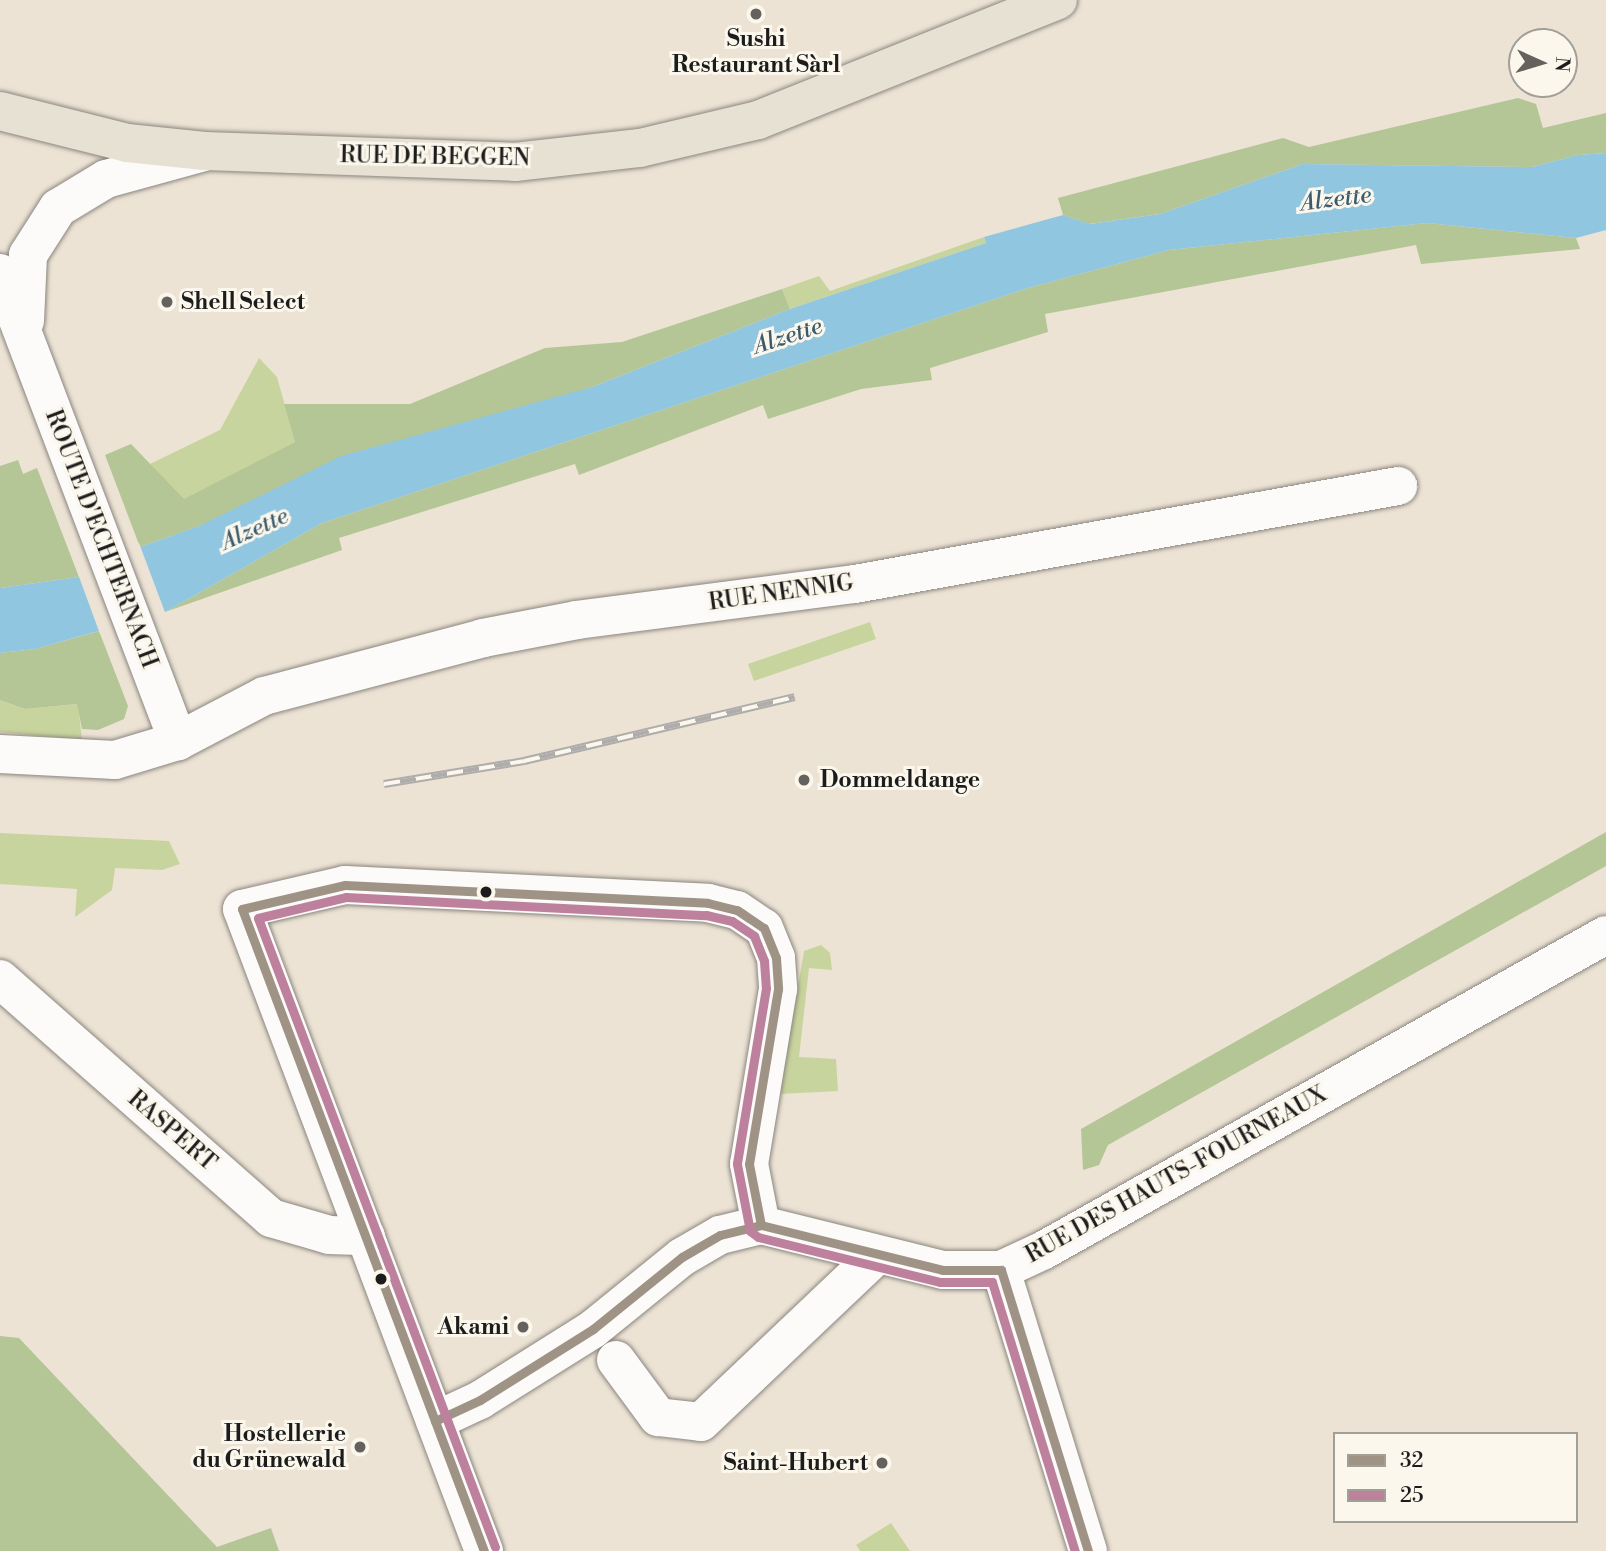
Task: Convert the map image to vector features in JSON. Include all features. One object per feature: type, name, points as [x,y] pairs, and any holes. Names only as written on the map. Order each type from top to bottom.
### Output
[{"type":"main road","name":"RUE DE BEGGEN","points":[[0,111],[127,143],[205,151],[515,162],[640,148],[758,120],[1058,0]]},
{"type":"street","name":"ROUTE D'ECHTERNACH","points":[[14,315],[28,255],[58,208],[106,179],[205,151]]},
{"type":"street","name":"ROUTE D'ECHTERNACH","points":[[0,273],[178,741]]},
{"type":"street","name":"RUE NENNIG","points":[[178,741],[264,696],[483,638],[577,620],[855,584],[1398,486]]},
{"type":"street","points":[[0,754],[115,760],[178,741]]},
{"type":"street","points":[[484,1551],[242,909],[345,885],[708,903],[737,910],[764,928],[776,958],[778,989],[749,1164],[761,1226]]},
{"type":"street","name":"RUE DES HAUTS-FOURNEAUX","points":[[435,1421],[481,1400],[593,1329],[682,1257],[720,1235],[761,1226],[943,1270],[1001,1270],[1044,1250],[1606,935]]},
{"type":"street","name":"RASPERT","points":[[0,979],[271,1218],[329,1235],[366,1236]]},
{"type":"street","points":[[616,1360],[658,1418],[701,1422],[877,1255]]},
{"type":"street","points":[[1001,1270],[1088,1551]]},
{"type":"green space","points":[[1518,98],[1536,104],[1543,128],[1606,113],[1606,153],[1578,155],[1532,167],[1303,164],[1160,214],[1089,224],[1063,215],[1058,198],[1283,138],[1309,147]]},
{"type":"green space","points":[[1427,223],[1576,238],[1580,249],[1421,264],[1416,245],[1045,314],[1048,332],[930,368],[932,380],[861,389],[768,419],[763,405],[579,475],[575,464],[339,538],[342,550],[165,612],[322,523],[1028,288],[1169,250]]},
{"type":"green space","points":[[984,237],[986,243],[790,309],[782,289],[819,276],[830,291]]},
{"type":"green space","points":[[782,289],[790,309],[592,387],[140,547],[105,455],[131,444],[184,499],[295,442],[284,404],[410,404],[545,348],[622,342]]},
{"type":"green space","points":[[259,358],[277,377],[295,442],[183,500],[150,464],[220,430]]},
{"type":"green space","points":[[18,460],[23,474],[37,468],[79,577],[0,588],[0,466]]},
{"type":"green space","points":[[870,622],[876,639],[754,681],[748,664]]},
{"type":"green space","points":[[99,631],[128,706],[124,719],[98,730],[82,729],[77,704],[25,709],[0,700],[0,653],[35,649]]},
{"type":"green space","points":[[0,700],[25,709],[78,704],[82,740],[0,732]]},
{"type":"green space","points":[[1606,832],[1606,866],[1108,1145],[1099,1165],[1083,1170],[1081,1129]]},
{"type":"green space","points":[[0,833],[169,841],[180,864],[162,870],[115,868],[112,890],[75,917],[77,889],[0,884]]},
{"type":"green space","points":[[821,945],[830,953],[832,970],[809,968],[799,1057],[836,1059],[838,1091],[780,1094],[804,951]]},
{"type":"green space","points":[[0,1336],[19,1338],[217,1547],[271,1528],[279,1551],[0,1551]]},
{"type":"green space","points":[[891,1523],[910,1551],[860,1551],[856,1545]]},
{"type":"water","name":"Alzette","points":[[1606,153],[1606,230],[1576,238],[1427,223],[1169,250],[1028,288],[322,523],[165,612],[35,649],[0,653],[0,588],[79,577],[140,547],[199,526],[341,456],[592,387],[790,309],[986,243],[984,237],[1063,215],[1090,224],[1160,214],[1303,164],[1532,167],[1578,155]]},
{"type":"pier","points":[[139,543],[166,615],[100,634],[78,574]]},
{"type":"railway","points":[[384,784],[524,761],[795,697]]},
{"type":"transit line","name":"32","points":[[242,909],[345,885],[708,903],[737,910],[764,928],[776,958],[778,989],[749,1164],[761,1225]]},
{"type":"transit line","name":"25","points":[[495,1547],[258,918],[346,897],[706,915],[732,921],[754,936],[764,961],[766,988],[737,1164],[750,1231],[758,1237],[940,1282],[992,1282],[1075,1551]]},
{"type":"transit line","name":"32","points":[[242,909],[484,1551]]},
{"type":"transit line","name":"32","points":[[435,1421],[480,1400],[593,1329],[682,1257],[720,1235],[761,1225],[943,1270],[1001,1270],[1088,1551]]},
{"type":"place","name":"Sushi Restaurant Sàrl","points":[[756,14]]},
{"type":"place","name":"Shell Select","points":[[167,302]]},
{"type":"place","name":"Dommeldange","points":[[804,780]]},
{"type":"place","name":"Akami","points":[[523,1327]]},
{"type":"place","name":"Hostellerie du Grünewald","points":[[360,1447]]},
{"type":"place","name":"Saint-Hubert","points":[[882,1463]]}]
